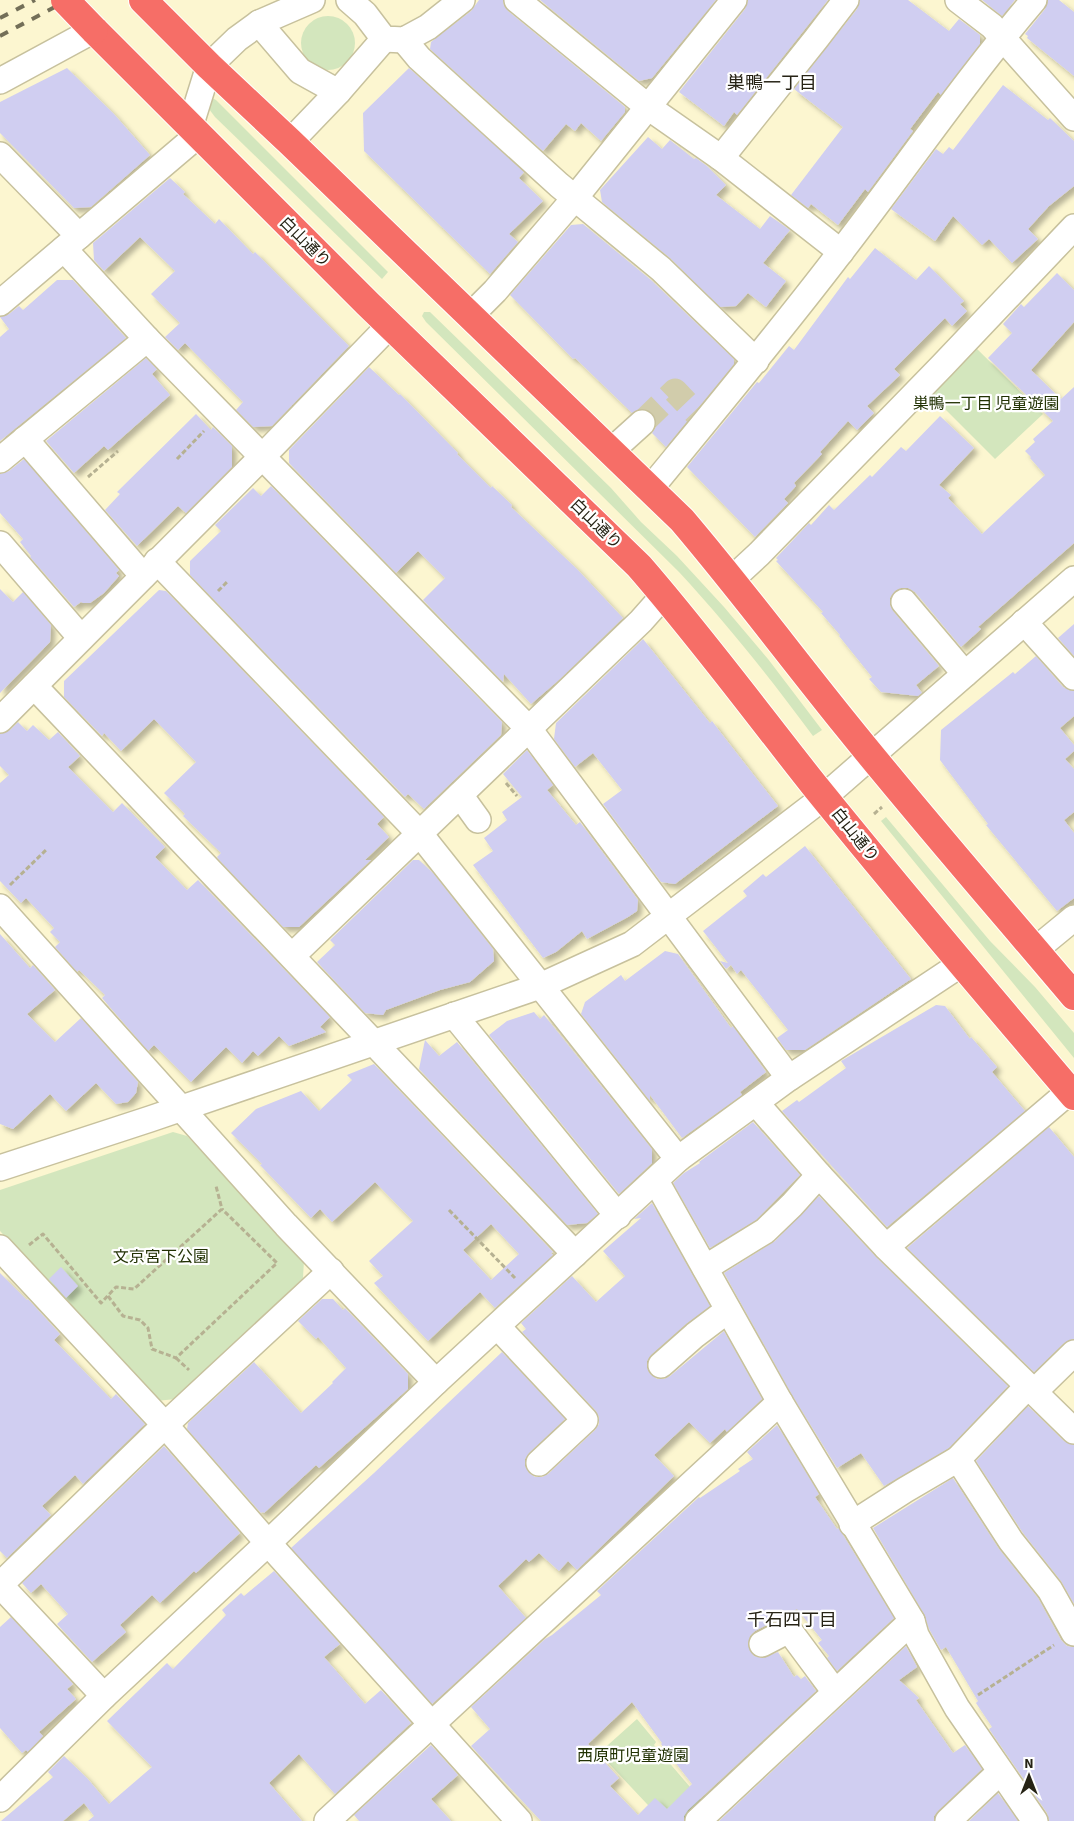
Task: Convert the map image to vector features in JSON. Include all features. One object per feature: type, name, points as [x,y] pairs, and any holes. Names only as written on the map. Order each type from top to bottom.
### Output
[{"type":"highway","name":"白山通り","points":[[65,0],[390,325],[639,566],[961,964],[1072,1093]]},
{"type":"highway","points":[[148,6],[682,520],[732,579],[872,756],[1074,996]]},
{"type":"street","points":[[0,303],[72,242],[194,131],[209,66],[237,39],[259,23],[312,0]]},
{"type":"street","points":[[349,0],[394,39],[420,58],[574,198],[661,269],[756,361]]},
{"type":"street","points":[[290,142],[338,92],[394,39],[428,26],[462,0]]},
{"type":"street","points":[[517,0],[648,107],[721,158],[841,252]]},
{"type":"street","points":[[470,316],[495,291],[574,198],[734,0]]},
{"type":"street","points":[[721,158],[846,0]]},
{"type":"street","points":[[958,0],[992,26],[1074,118]]},
{"type":"street","points":[[650,488],[701,418],[756,361],[841,252],[1002,37],[1034,0]]},
{"type":"street","points":[[259,23],[300,71],[338,92]]},
{"type":"street","points":[[0,81],[94,30]]},
{"type":"street","points":[[0,155],[72,242],[147,339],[529,729],[789,1078]]},
{"type":"street","points":[[732,579],[759,554],[942,366],[1074,227]]},
{"type":"street","points":[[0,720],[262,457],[390,325]]},
{"type":"street","points":[[0,460],[147,339]]},
{"type":"street","points":[[611,451],[642,423]]},
{"type":"street","points":[[24,439],[70,492],[150,568],[420,834],[678,1159]]},
{"type":"street","points":[[0,544],[81,638]]},
{"type":"street","points":[[0,1168],[540,986],[632,944],[824,797],[1074,579]]},
{"type":"street","points":[[292,956],[641,621],[664,595]]},
{"type":"street","points":[[904,602],[965,674]]},
{"type":"street","points":[[1024,622],[1074,677]]},
{"type":"street","points":[[34,686],[575,1254]]},
{"type":"street","points":[[460,795],[478,820]]},
{"type":"street","points":[[4,897],[182,1108],[286,1224],[436,1382]]},
{"type":"street","points":[[1035,950],[1074,918]]},
{"type":"street","points":[[0,1799],[104,1696],[268,1543],[436,1382],[498,1327],[678,1159],[789,1078],[961,964]]},
{"type":"street","points":[[454,1015],[618,1216]]},
{"type":"street","points":[[886,1247],[1072,1093]]},
{"type":"street","points":[[756,1103],[886,1247],[1074,1431]]},
{"type":"street","points":[[705,1268],[765,1231],[819,1175]]},
{"type":"street","points":[[656,1181],[780,1402],[912,1621],[916,1635],[957,1708],[1035,1821]]},
{"type":"street","points":[[4,1253],[165,1425],[268,1543],[519,1821]]},
{"type":"street","points":[[104,1696],[0,1585],[165,1425],[331,1271]]},
{"type":"street","points":[[661,1365],[695,1335],[728,1310]]},
{"type":"street","points":[[498,1327],[585,1420],[539,1463]]},
{"type":"street","points":[[852,1524],[958,1458],[1031,1389],[1074,1353]]},
{"type":"street","points":[[328,1821],[780,1402]]},
{"type":"street","points":[[958,1458],[1011,1541],[1050,1590],[1074,1633]]},
{"type":"street","points":[[698,1821],[912,1621]]},
{"type":"street","points":[[762,1644],[789,1630],[836,1692]]},
{"type":"street","points":[[948,1821],[1000,1772]]},
{"type":"path","points":[[177,459],[220,414]]},
{"type":"path","points":[[70,492],[118,450]]},
{"type":"path","points":[[874,814],[883,807]]},
{"type":"path","points":[[4,897],[46,850]]},
{"type":"path","points":[[108,1296],[123,1316],[140,1320],[148,1328],[152,1349],[176,1358],[277,1263],[222,1209],[215,1182]]},
{"type":"path","points":[[4,1253],[24,1250],[42,1234],[102,1303],[116,1287],[134,1289],[222,1209]]},
{"type":"path","points":[[449,1210],[531,1295]]},
{"type":"path","points":[[957,1708],[1074,1633]]},
{"type":"green space","points":[[323,16],[333,16],[347,24],[353,33],[355,43],[353,53],[347,62],[333,70],[323,70],[313,65],[306,58],[301,48],[301,38],[306,28],[313,21]]},
{"type":"green space","points":[[212,98],[388,272],[382,279],[215,117],[206,105]]},
{"type":"green space","points":[[424,312],[430,312],[611,488],[641,522],[677,556],[768,659],[822,730],[813,736],[748,652],[679,572],[426,322],[422,316]]},
{"type":"green space","name":"巣鴨一丁目 児童遊園","points":[[974,346],[1043,414],[995,459],[929,393]]},
{"type":"green space","points":[[886,817],[990,941],[1035,987],[1074,1033],[1074,1058],[881,821]]},
{"type":"green space","name":"文京宮下公園","points":[[173,1132],[187,1136],[304,1260],[303,1278],[176,1399],[156,1401],[0,1231],[0,1190]]},
{"type":"green space","name":"西原町児童遊園","points":[[637,1719],[656,1742],[654,1745],[702,1801],[681,1821],[663,1821],[599,1753]]},
{"type":"building","points":[[479,0],[503,0],[504,6],[508,11],[625,107],[625,112],[601,141],[581,123],[575,131],[566,124],[543,151],[430,49],[431,42],[471,11]]},
{"type":"building","points":[[540,0],[716,0],[652,78],[639,81]]},
{"type":"building","points":[[748,0],[828,0],[737,115],[734,112],[724,126],[679,92],[745,9]]},
{"type":"building","points":[[860,0],[908,0],[949,31],[959,19],[980,35],[980,44],[941,95],[938,92],[910,129],[913,131],[868,192],[865,189],[838,225],[811,204],[808,208],[791,195],[843,127],[794,89],[857,9]]},
{"type":"building","points":[[982,0],[1015,0],[1002,16]]},
{"type":"building","points":[[1048,0],[1059,0],[1074,12],[1074,76],[1027,38],[1028,36],[1025,34],[1045,9]]},
{"type":"building","points":[[67,68],[114,114],[150,155],[91,207],[74,208],[0,133],[0,102]]},
{"type":"building","points":[[409,68],[524,172],[519,178],[543,201],[509,234],[518,242],[490,274],[364,151],[363,113]]},
{"type":"building","points":[[1003,85],[1048,120],[1050,118],[1074,141],[1074,186],[1049,206],[1028,229],[1038,239],[1012,263],[989,239],[982,245],[953,216],[935,241],[891,209],[936,149],[943,154],[949,147],[953,150]]},
{"type":"building","points":[[648,137],[662,149],[670,140],[694,159],[696,158],[707,166],[726,185],[716,195],[760,229],[770,216],[790,230],[763,263],[786,281],[766,307],[748,293],[736,306],[720,307],[670,258],[602,202],[600,190]]},
{"type":"building","points":[[170,178],[185,192],[183,194],[215,224],[219,219],[253,254],[255,252],[349,346],[272,426],[253,427],[236,410],[243,402],[185,343],[178,350],[165,337],[180,323],[151,294],[175,271],[140,237],[104,271],[94,260],[93,243]]},
{"type":"building","points":[[583,224],[651,280],[734,359],[734,364],[666,447],[652,433],[656,427],[656,420],[652,413],[646,409],[639,409],[632,413],[575,358],[573,359],[510,295],[571,225]]},
{"type":"building","points":[[875,248],[916,280],[929,266],[964,301],[960,304],[967,311],[952,326],[945,318],[894,369],[900,375],[867,406],[874,413],[857,430],[848,421],[820,452],[822,454],[794,483],[796,486],[784,499],[788,503],[755,537],[687,467],[789,346],[794,350],[848,277],[850,279]]},
{"type":"building","points":[[1057,273],[1074,290],[1074,322],[1031,370],[1061,399],[1074,387],[1074,543],[978,627],[981,629],[961,647],[915,592],[908,588],[901,588],[895,591],[890,598],[890,605],[893,611],[939,666],[916,685],[922,693],[918,696],[881,692],[869,679],[872,677],[821,613],[823,612],[776,561],[778,560],[776,558],[829,505],[834,510],[870,475],[872,477],[901,447],[906,451],[940,416],[974,448],[939,485],[951,495],[948,498],[982,534],[1045,475],[1025,451],[1035,442],[1033,439],[1053,421],[988,358],[1012,333],[1003,324],[1021,304],[1024,307]]},
{"type":"building","points":[[57,280],[73,280],[126,338],[0,441],[0,337],[9,329],[0,317],[9,314],[19,306],[23,310]]},
{"type":"building","points":[[146,358],[157,369],[152,374],[170,395],[108,450],[104,446],[74,473],[46,441]]},
{"type":"building","points":[[369,367],[400,394],[491,488],[492,486],[512,505],[511,507],[577,569],[623,618],[560,679],[531,704],[504,674],[503,682],[423,600],[445,578],[418,551],[396,573],[289,463],[289,450]]},
{"type":"building","points":[[196,414],[211,430],[213,427],[232,446],[232,467],[186,513],[178,506],[137,546],[105,510],[120,494],[117,492]]},
{"type":"building","points":[[24,459],[119,570],[116,573],[119,576],[104,593],[90,603],[81,602],[74,607],[30,557],[20,542],[23,539],[0,513],[0,474],[9,471]]},
{"type":"building","points":[[271,486],[502,722],[501,735],[424,809],[408,794],[405,797],[190,575],[190,561],[221,531],[215,525],[253,488],[261,496]]},
{"type":"building","points":[[0,589],[13,602],[23,592],[51,625],[50,642],[0,693]]},
{"type":"building","points":[[159,590],[166,591],[384,817],[377,824],[389,837],[365,860],[371,860],[299,927],[283,927],[219,860],[217,857],[221,853],[183,816],[185,814],[164,793],[196,762],[154,719],[121,751],[104,733],[102,736],[64,697],[64,681]]},
{"type":"building","points":[[1074,624],[1074,656],[1058,638]]},
{"type":"building","points":[[643,639],[710,723],[712,721],[778,806],[675,884],[661,882],[603,804],[622,790],[593,753],[575,767],[554,739],[556,723]]},
{"type":"building","points":[[1036,656],[1063,687],[1074,691],[1074,716],[1060,728],[1074,745],[1074,751],[1065,759],[1074,769],[1074,812],[1064,820],[1074,833],[1074,898],[1057,911],[986,825],[988,824],[940,760],[941,730],[1013,672],[1015,674]]},
{"type":"building","points":[[18,722],[27,731],[33,725],[49,740],[58,732],[80,756],[68,767],[113,812],[122,803],[165,847],[155,857],[187,890],[198,880],[330,1017],[320,1027],[326,1032],[289,1046],[279,1036],[258,1056],[253,1051],[242,1063],[226,1047],[191,1082],[154,1045],[148,1051],[102,998],[105,995],[79,970],[77,972],[55,947],[60,942],[50,932],[54,928],[26,898],[21,903],[0,881],[0,783],[9,775],[0,766],[0,734],[10,730]]},
{"type":"building","points":[[527,750],[553,785],[547,790],[576,825],[580,822],[638,900],[637,911],[628,917],[587,939],[582,931],[556,952],[543,958],[473,865],[493,851],[484,838],[507,820],[502,812],[522,797],[503,774]]},
{"type":"building","points":[[805,846],[911,979],[805,1050],[786,1050],[777,1038],[788,1030],[741,970],[737,974],[731,965],[726,969],[720,961],[728,963],[703,931],[747,896],[743,891],[763,874],[766,877]]},
{"type":"building","points":[[413,860],[419,860],[433,873],[493,949],[494,961],[470,982],[440,990],[386,1010],[383,1015],[365,1013],[317,962],[335,945],[330,940]]},
{"type":"building","points":[[0,934],[30,968],[33,965],[55,990],[27,1014],[55,1042],[81,1018],[138,1082],[136,1093],[128,1102],[116,1104],[96,1083],[66,1111],[50,1094],[13,1129],[0,1124]]},
{"type":"building","points":[[665,951],[678,954],[731,1028],[733,1026],[766,1072],[740,1092],[742,1095],[682,1138],[650,1095],[650,1101],[581,1014],[585,1002],[621,975],[625,981]]},
{"type":"building","points":[[936,1005],[945,1006],[970,1039],[971,1037],[997,1067],[992,1072],[1025,1111],[887,1227],[782,1111],[797,1100],[799,1102],[846,1068],[841,1061]]},
{"type":"building","points":[[534,1012],[540,1019],[544,1015],[652,1149],[652,1163],[619,1194],[489,1035],[507,1021]]},
{"type":"building","points":[[425,1040],[439,1056],[457,1042],[598,1214],[587,1223],[567,1225],[419,1069]]},
{"type":"building","points":[[374,1064],[553,1252],[551,1253],[553,1255],[495,1308],[480,1292],[428,1341],[374,1283],[383,1276],[369,1261],[413,1221],[375,1182],[332,1222],[320,1209],[311,1218],[231,1133],[256,1109],[301,1091],[319,1111],[352,1080],[347,1075]],"holes":[[[491,1224],[519,1254],[491,1280],[463,1250]]]},
{"type":"building","points":[[753,1122],[800,1175],[756,1220],[710,1248],[673,1183]]},
{"type":"building","points":[[1049,1127],[1074,1157],[1074,1339],[1064,1343],[1034,1372],[907,1248]]},
{"type":"building","points":[[819,1196],[876,1257],[1008,1386],[949,1448],[884,1486],[861,1453],[837,1468],[792,1395],[724,1273],[775,1241]]},
{"type":"building","points":[[652,1203],[710,1306],[651,1355],[647,1361],[647,1368],[650,1374],[657,1379],[664,1379],[670,1376],[724,1331],[762,1399],[727,1432],[725,1429],[710,1443],[689,1422],[654,1455],[674,1476],[577,1570],[568,1561],[559,1571],[539,1553],[529,1562],[526,1559],[498,1586],[526,1618],[432,1704],[291,1548],[374,1473],[502,1352],[565,1419],[525,1459],[525,1466],[529,1473],[535,1477],[542,1477],[548,1474],[595,1430],[599,1424],[599,1417],[596,1411],[522,1332],[526,1329],[521,1323],[572,1276],[596,1302],[625,1276],[603,1251],[641,1218],[634,1219]]},
{"type":"building","points":[[61,1267],[78,1286],[66,1298],[49,1279]]},
{"type":"building","points":[[0,1273],[28,1299],[60,1334],[54,1340],[111,1399],[116,1394],[145,1424],[83,1484],[75,1475],[42,1506],[51,1515],[7,1558],[0,1551]]},
{"type":"building","points":[[322,1299],[333,1299],[343,1310],[345,1308],[408,1374],[408,1389],[319,1468],[316,1465],[264,1513],[261,1513],[187,1429],[188,1423],[254,1362],[301,1413],[346,1368],[318,1337],[316,1339],[298,1321]]},
{"type":"building","points":[[1028,1406],[1064,1441],[1074,1445],[1074,1604],[1061,1581],[1023,1533],[976,1461]]},
{"type":"building","points":[[777,1425],[819,1494],[815,1497],[837,1529],[839,1528],[894,1618],[837,1671],[827,1658],[829,1656],[818,1643],[822,1640],[797,1609],[755,1631],[750,1636],[748,1644],[754,1656],[762,1658],[778,1652],[794,1677],[797,1675],[801,1679],[805,1676],[816,1691],[688,1810],[684,1816],[684,1821],[541,1821],[471,1746],[490,1729],[471,1707],[545,1639],[601,1595],[597,1591],[699,1497],[740,1471],[738,1469],[753,1459],[747,1452]],"holes":[[[632,1702],[692,1784],[667,1809],[655,1798],[638,1815],[610,1786],[619,1778],[588,1744]]]},
{"type":"building","points":[[164,1446],[240,1533],[196,1573],[194,1571],[160,1603],[152,1595],[120,1625],[126,1632],[92,1662],[57,1624],[68,1614],[41,1584],[31,1593],[22,1583]]},
{"type":"building","points":[[953,1478],[999,1549],[1038,1598],[1061,1640],[1067,1646],[1074,1647],[1074,1821],[1049,1821],[1047,1813],[989,1729],[992,1727],[976,1703],[978,1701],[946,1647],[941,1650],[929,1629],[924,1614],[873,1528]]},
{"type":"building","points":[[274,1571],[340,1644],[324,1657],[365,1704],[381,1690],[411,1723],[335,1794],[299,1754],[269,1783],[302,1821],[88,1821],[94,1816],[84,1803],[63,1821],[1,1821],[53,1777],[48,1772],[64,1756],[87,1778],[109,1804],[152,1767],[107,1721],[167,1663],[173,1669],[226,1615],[222,1610],[241,1593],[244,1596]]},
{"type":"building","points":[[11,1617],[73,1684],[67,1689],[76,1699],[39,1732],[43,1736],[28,1752],[26,1750],[22,1753],[0,1728],[0,1627]]},
{"type":"building","points":[[906,1646],[917,1667],[899,1680],[919,1698],[916,1700],[953,1753],[965,1745],[982,1769],[938,1811],[934,1816],[934,1821],[719,1821]]},
{"type":"building","points":[[431,1745],[458,1775],[431,1799],[451,1821],[359,1821],[354,1815]]},
{"type":"building","points":[[998,1793],[1018,1821],[969,1821]]},
{"type":"tunnel","points":[[642,423],[675,391],[698,415]]},
{"type":"railway","points":[[0,18],[35,0]]},
{"type":"railway","points":[[0,36],[68,0]]},
{"type":"district","name":"巣鴨一丁目","points":[[772,83]]},
{"type":"district","name":"千石四丁目","points":[[792,1620]]}]
